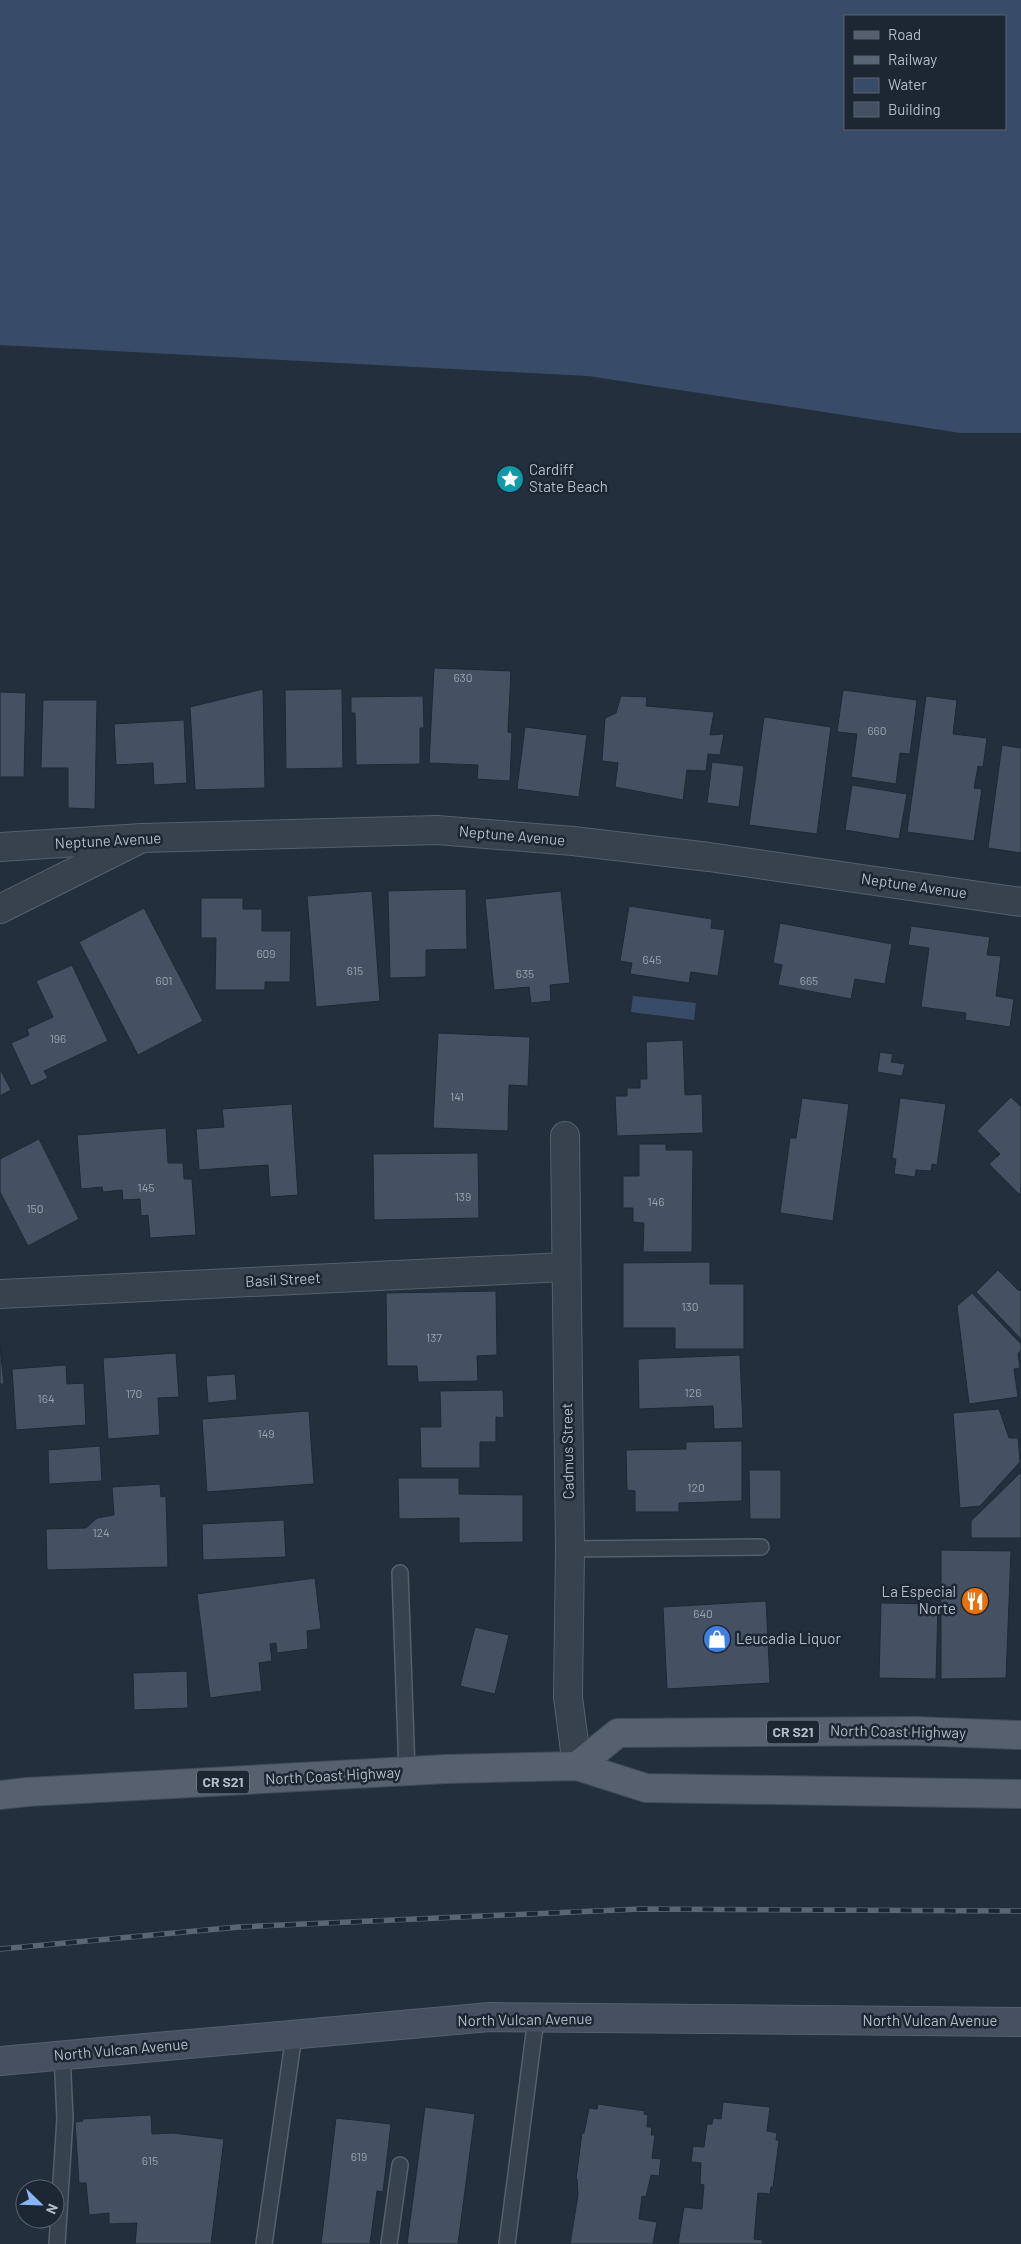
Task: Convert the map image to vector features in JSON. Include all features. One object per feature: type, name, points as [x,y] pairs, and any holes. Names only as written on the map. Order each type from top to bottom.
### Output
[{"type":"main road","name":"North Coast Highway","points":[[576,1766],[618,1733],[915,1731],[1021,1735]]},
{"type":"main road","name":"North Coast Highway","points":[[0,1795],[27,1792],[407,1773],[446,1769],[576,1766],[646,1788],[1021,1794]]},
{"type":"main road","name":"North Vulcan Avenue","points":[[0,2061],[490,2018],[1021,2022]]},
{"type":"street","name":"Neptune Avenue","points":[[0,847],[142,838],[437,830],[573,841],[700,856],[1021,902]]},
{"type":"street","points":[[0,909],[142,838]]},
{"type":"street","name":"Cadmus Street","points":[[565,1136],[565,1267],[570,1549],[568,1698],[576,1766]]},
{"type":"street","name":"Basil Street","points":[[0,1294],[565,1267]]},
{"type":"lane","points":[[570,1549],[760,1547]]},
{"type":"lane","points":[[400,1573],[407,1773]]},
{"type":"lane","points":[[507,2244],[536,2018]]},
{"type":"lane","points":[[264,2244],[294,2035]]},
{"type":"lane","points":[[57,2244],[65,2118],[62,2055]]},
{"type":"lane","points":[[389,2244],[400,2165]]},
{"type":"water","points":[[0,0],[1021,0],[1021,433],[961,433],[588,376],[0,345]]},
{"type":"water","points":[[633,996],[696,1003],[694,1020],[631,1012]]},
{"type":"building","points":[[434,668],[511,671],[508,732],[512,733],[510,781],[477,779],[478,765],[429,763]]},
{"type":"building","points":[[263,689],[265,788],[195,790],[190,707]]},
{"type":"building","points":[[342,689],[343,768],[286,769],[285,690]]},
{"type":"building","points":[[843,690],[917,700],[910,754],[900,753],[896,784],[851,777],[857,734],[837,732]]},
{"type":"building","points":[[0,692],[26,693],[24,777],[0,777]]},
{"type":"building","points":[[423,696],[424,728],[420,728],[420,764],[356,765],[355,713],[351,713],[351,697]]},
{"type":"building","points":[[621,696],[647,697],[646,706],[714,712],[710,735],[724,734],[720,755],[708,754],[706,771],[687,770],[683,800],[615,787],[618,763],[602,761],[605,718],[616,713]]},
{"type":"building","points":[[926,696],[957,700],[953,734],[987,738],[983,767],[978,766],[974,788],[982,789],[974,841],[907,832]]},
{"type":"building","points":[[43,700],[97,700],[95,809],[68,808],[68,768],[41,768]]},
{"type":"building","points":[[764,717],[831,727],[817,834],[749,825]]},
{"type":"building","points":[[184,720],[187,783],[154,785],[153,763],[116,765],[114,724]]},
{"type":"building","points":[[525,727],[587,735],[579,797],[517,789]]},
{"type":"building","points":[[1002,745],[1021,748],[1021,853],[988,848]]},
{"type":"building","points":[[712,762],[744,766],[739,807],[707,803]]},
{"type":"building","points":[[852,785],[907,794],[899,839],[845,830]]},
{"type":"building","points":[[466,889],[467,949],[426,950],[426,977],[390,978],[388,891]]},
{"type":"building","points":[[372,891],[380,1001],[316,1007],[307,896]]},
{"type":"building","points":[[561,891],[570,983],[550,985],[551,1001],[531,1003],[529,987],[494,990],[485,899]]},
{"type":"building","points":[[201,898],[243,898],[243,909],[262,909],[262,931],[291,931],[290,982],[265,982],[265,990],[215,990],[216,938],[201,938]]},
{"type":"building","points":[[629,906],[712,919],[711,928],[725,930],[718,976],[691,972],[689,983],[630,974],[632,963],[620,961]]},
{"type":"building","points":[[144,908],[203,1021],[138,1055],[79,942]]},
{"type":"building","points":[[780,923],[892,944],[885,984],[855,979],[851,999],[778,985],[782,965],[773,963]]},
{"type":"building","points":[[911,926],[990,937],[987,955],[1001,956],[996,996],[1014,999],[1010,1027],[965,1020],[966,1013],[921,1007],[929,948],[908,945]]},
{"type":"building","points":[[72,965],[108,1041],[44,1071],[48,1078],[31,1086],[11,1043],[29,1035],[27,1029],[53,1017],[36,981]]},
{"type":"building","points":[[438,1033],[530,1037],[528,1086],[509,1085],[508,1131],[433,1128]]},
{"type":"building","points":[[683,1040],[685,1095],[702,1094],[703,1133],[617,1136],[615,1096],[627,1096],[627,1088],[640,1088],[640,1079],[647,1079],[646,1042]]},
{"type":"building","points":[[880,1052],[893,1054],[891,1062],[905,1064],[902,1076],[877,1072]]},
{"type":"building","points":[[0,1069],[11,1090],[0,1096]]},
{"type":"building","points":[[1011,1097],[1021,1107],[1021,1192],[1019,1194],[989,1164],[1000,1154],[977,1131]]},
{"type":"building","points":[[802,1098],[849,1104],[833,1221],[780,1213],[790,1138],[796,1138]]},
{"type":"building","points":[[900,1098],[946,1104],[937,1165],[932,1164],[931,1171],[916,1170],[915,1177],[894,1174],[896,1159],[892,1158]]},
{"type":"building","points":[[292,1104],[298,1195],[270,1197],[268,1165],[199,1170],[196,1129],[224,1127],[222,1109]]},
{"type":"building","points":[[166,1128],[168,1163],[183,1163],[184,1179],[192,1179],[196,1235],[150,1238],[148,1215],[141,1216],[140,1199],[123,1200],[122,1190],[103,1192],[102,1187],[81,1189],[77,1135]]},
{"type":"building","points":[[39,1139],[79,1219],[28,1246],[0,1192],[0,1159]]},
{"type":"building","points":[[639,1144],[666,1144],[666,1150],[693,1150],[692,1252],[643,1252],[644,1223],[633,1222],[633,1208],[623,1208],[623,1176],[639,1176]]},
{"type":"building","points":[[478,1153],[479,1218],[374,1220],[373,1154]]},
{"type":"building","points":[[710,1262],[710,1284],[744,1284],[744,1349],[675,1349],[675,1328],[623,1328],[623,1263]]},
{"type":"building","points":[[998,1270],[1019,1291],[1021,1289],[1021,1339],[976,1292]]},
{"type":"building","points":[[496,1291],[497,1355],[477,1356],[478,1381],[418,1382],[417,1366],[387,1366],[386,1293]]},
{"type":"building","points":[[972,1293],[1021,1344],[1021,1350],[1018,1354],[1020,1368],[1014,1369],[1018,1397],[969,1404],[957,1306]]},
{"type":"building","points":[[0,1346],[4,1384],[0,1384]]},
{"type":"building","points":[[176,1353],[179,1397],[158,1398],[160,1435],[108,1439],[103,1358]]},
{"type":"building","points":[[740,1355],[743,1428],[714,1429],[713,1406],[639,1409],[638,1359]]},
{"type":"building","points":[[66,1365],[67,1384],[84,1383],[86,1425],[16,1430],[12,1369]]},
{"type":"building","points":[[235,1374],[237,1400],[208,1403],[206,1376]]},
{"type":"building","points":[[503,1390],[504,1418],[496,1417],[496,1442],[480,1442],[480,1468],[421,1468],[420,1427],[441,1427],[440,1391]]},
{"type":"building","points":[[999,1409],[1009,1438],[1018,1438],[1020,1462],[980,1506],[960,1508],[953,1413]]},
{"type":"building","points":[[309,1411],[314,1484],[207,1492],[202,1419]]},
{"type":"building","points":[[742,1441],[742,1501],[679,1503],[679,1512],[635,1512],[635,1491],[627,1490],[626,1450],[686,1449],[686,1442]]},
{"type":"building","points":[[100,1446],[102,1481],[49,1484],[48,1450]]},
{"type":"building","points":[[749,1470],[781,1470],[781,1519],[750,1519]]},
{"type":"building","points":[[1021,1472],[1021,1538],[971,1538],[971,1521]]},
{"type":"building","points":[[398,1478],[459,1478],[459,1494],[523,1495],[523,1542],[459,1543],[459,1518],[399,1519]]},
{"type":"building","points":[[160,1484],[161,1497],[166,1496],[168,1567],[47,1570],[46,1529],[86,1528],[97,1518],[114,1515],[112,1487]]},
{"type":"building","points":[[284,1520],[286,1557],[203,1560],[202,1524]]},
{"type":"building","name":"La Especial Norte","points":[[941,1550],[1011,1551],[1006,1678],[941,1679]]},
{"type":"building","points":[[315,1578],[321,1629],[307,1631],[308,1649],[277,1653],[276,1643],[270,1644],[272,1661],[259,1663],[262,1691],[210,1698],[197,1594]]},
{"type":"building","points":[[766,1601],[770,1683],[667,1689],[663,1607]]},
{"type":"building","points":[[881,1603],[938,1604],[936,1679],[879,1678]]},
{"type":"building","points":[[475,1627],[509,1635],[495,1694],[460,1686]]},
{"type":"building","points":[[187,1671],[188,1708],[134,1710],[133,1673]]},
{"type":"building","points":[[723,2102],[770,2107],[767,2131],[777,2133],[776,2140],[779,2140],[773,2187],[771,2187],[770,2194],[758,2193],[754,2239],[763,2240],[762,2244],[678,2244],[684,2207],[702,2209],[704,2185],[700,2184],[701,2163],[691,2162],[693,2146],[704,2147],[707,2124],[712,2124],[713,2118],[721,2119]]},
{"type":"building","points":[[598,2104],[645,2111],[644,2114],[648,2115],[647,2127],[652,2127],[651,2135],[655,2135],[652,2158],[661,2159],[659,2176],[651,2175],[646,2197],[642,2196],[639,2219],[657,2222],[653,2244],[570,2244],[578,2195],[576,2179],[582,2133],[584,2133],[589,2108],[597,2109]]},
{"type":"building","points":[[425,2107],[475,2114],[458,2244],[407,2244]]},
{"type":"building","points":[[151,2115],[152,2134],[173,2133],[224,2139],[211,2244],[135,2244],[137,2223],[109,2224],[109,2213],[89,2215],[86,2183],[79,2183],[75,2122],[83,2121],[82,2119]]},
{"type":"building","points":[[336,2118],[391,2124],[383,2192],[377,2191],[370,2244],[321,2244]]},
{"type":"railway","points":[[0,1949],[239,1927],[640,1909],[1021,1911]]},
{"type":"place","name":"Cardiff State Beach","points":[[510,479]]},
{"type":"place","name":"La Especial Norte","points":[[975,1601]]},
{"type":"place","name":"Leucadia Liquor","points":[[717,1639]]}]
